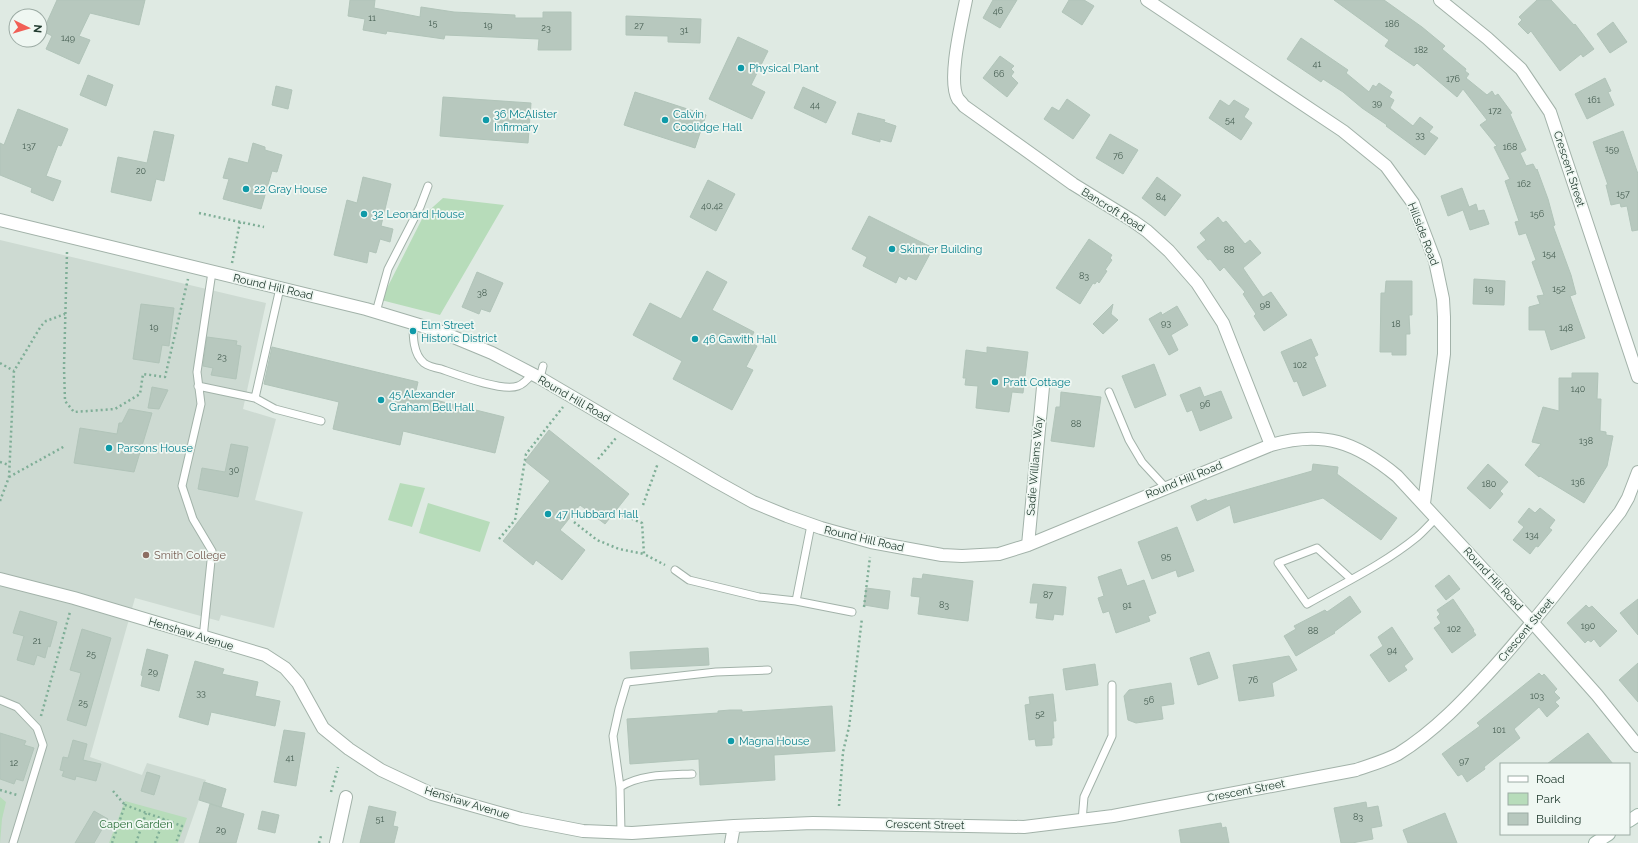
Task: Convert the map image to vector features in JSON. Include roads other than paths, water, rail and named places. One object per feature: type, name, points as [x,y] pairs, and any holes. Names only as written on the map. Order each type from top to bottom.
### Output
[{"type":"street","name":"Bancroft Road","points":[[966,0],[956,55],[955,73],[958,98],[964,106],[1073,184],[1133,220],[1169,251],[1197,283],[1223,323],[1271,445]]},
{"type":"street","name":"Hillside Road","points":[[1147,0],[1343,131],[1386,166],[1413,203],[1435,261],[1443,299],[1444,317],[1444,354],[1424,503]]},
{"type":"street","name":"Crescent Street","points":[[1440,0],[1487,38],[1520,69],[1550,112],[1638,377]]},
{"type":"street","name":"Round Hill Road","points":[[0,220],[376,312],[439,331],[538,373],[741,496],[770,509],[811,525],[871,542],[942,555],[968,556],[999,554],[1028,545],[1271,445],[1294,439],[1309,438],[1325,439],[1347,445],[1359,450],[1382,464],[1397,476],[1424,503],[1597,695],[1638,746]]},
{"type":"street","name":"Sadie Williams Way","points":[[1028,545],[1043,387]]},
{"type":"street","name":"Crescent Street","points":[[734,826],[831,823],[1024,827],[1113,816],[1356,770],[1383,761],[1408,747],[1456,708],[1533,623],[1620,512],[1628,498],[1638,472]]},
{"type":"street","name":"Henshaw Avenue","points":[[0,579],[74,598],[203,638],[265,655],[285,668],[298,683],[323,728],[349,749],[381,770],[426,791],[521,819],[583,831],[664,831],[734,826]]},
{"type":"street","points":[[336,843],[346,798]]},
{"type":"street","points":[[730,843],[734,826]]},
{"type":"street","points":[[1595,843],[1607,835]]},
{"type":"lane","points":[[376,312],[388,269],[420,207],[428,186]]},
{"type":"lane","points":[[203,638],[212,551],[193,519],[182,486],[201,404],[197,372],[212,272]]},
{"type":"lane","points":[[255,398],[280,288]]},
{"type":"lane","points":[[413,323],[414,342],[418,354],[424,364],[476,381],[508,387],[518,386],[538,373]]},
{"type":"lane","points":[[198,386],[255,398],[275,409],[321,421]]},
{"type":"lane","points":[[1109,392],[1129,440],[1142,462],[1166,488]]},
{"type":"lane","points":[[1351,579],[1317,548],[1278,563],[1307,604],[1380,563],[1417,537],[1437,518]]},
{"type":"lane","points":[[796,601],[811,525]]},
{"type":"lane","points":[[675,570],[689,580],[759,597],[796,601],[852,612]]},
{"type":"lane","points":[[621,832],[620,786],[613,736],[627,682],[709,673],[768,670]]},
{"type":"lane","points":[[1082,821],[1084,797],[1112,736],[1112,685]]},
{"type":"lane","points":[[0,700],[17,707],[37,728],[43,745],[13,843]]},
{"type":"lane","points":[[620,786],[628,781],[652,776],[692,774]]},
{"type":"place","name":"Physical Plant","points":[[741,68]]},
{"type":"place","name":"36 McAlister Infirmary","points":[[486,120]]},
{"type":"place","name":"Calvin Coolidge Hall","points":[[665,120]]},
{"type":"place","name":"22 Gray House","points":[[246,189]]},
{"type":"place","name":"32 Leonard House","points":[[364,214]]},
{"type":"place","name":"Skinner Building","points":[[892,249]]},
{"type":"place","name":"Elm Street Historic District","points":[[413,331]]},
{"type":"place","name":"46 Gawith Hall","points":[[695,339]]},
{"type":"place","name":"Pratt Cottage","points":[[995,382]]},
{"type":"place","name":"45 Alexander Graham Bell Hall","points":[[381,400]]},
{"type":"place","name":"Parsons House","points":[[109,448]]},
{"type":"place","name":"47 Hubbard Hall","points":[[548,514]]},
{"type":"place","name":"Smith College","points":[[146,555]]},
{"type":"place","name":"Magna House","points":[[731,741]]},
{"type":"park label","name":"Capen Garden","points":[[136,824]]}]
